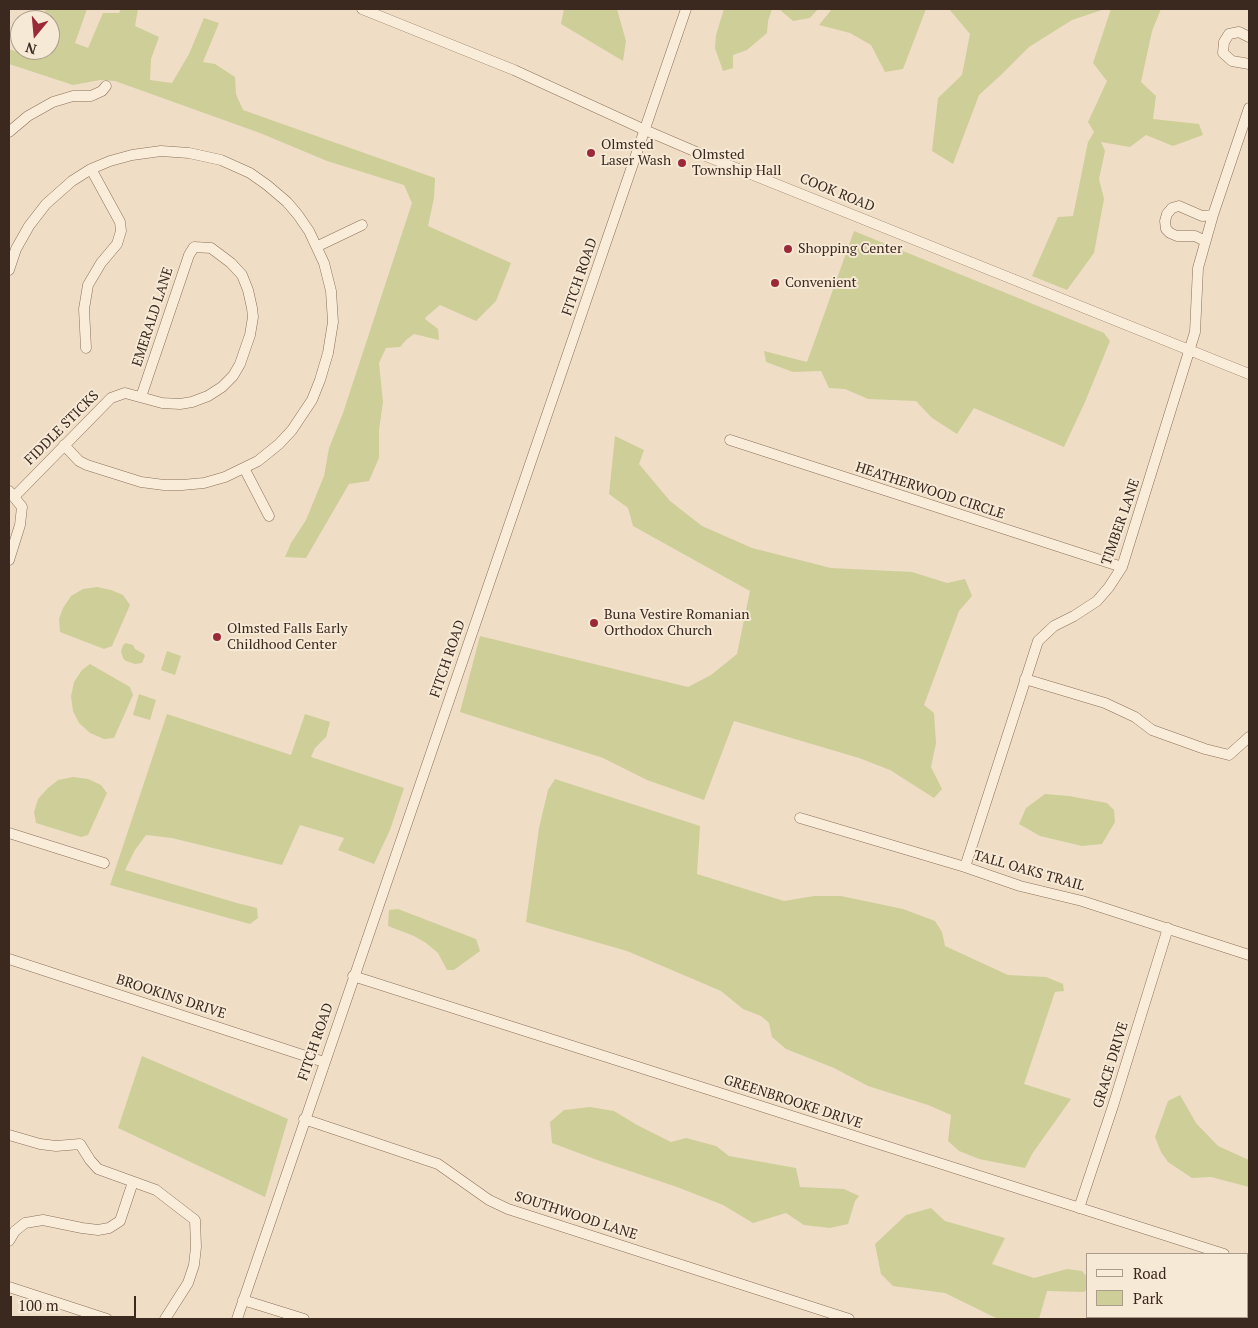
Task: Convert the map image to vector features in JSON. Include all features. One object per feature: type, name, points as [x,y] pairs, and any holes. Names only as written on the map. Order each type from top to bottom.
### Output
[{"type":"street","name":"COOK ROAD","points":[[362,9],[514,70],[645,130],[1249,374]]},
{"type":"street","name":"FITCH ROAD","points":[[237,1319],[686,9]]},
{"type":"street","points":[[1249,37],[1240,32],[1228,34],[1224,42],[1223,52],[1232,61],[1249,64]]},
{"type":"street","points":[[9,132],[40,108],[52,102],[73,96],[91,96],[102,91],[106,86]]},
{"type":"street","name":"TIMBER LANE","points":[[965,867],[1038,641],[1054,626],[1097,601],[1110,587],[1122,567],[1190,351],[1195,332],[1198,268],[1213,215],[1249,108]]},
{"type":"street","points":[[9,270],[21,239],[37,215],[57,193],[72,181],[110,161],[132,155],[161,151],[189,153],[222,160],[250,173],[277,193],[298,215],[318,246],[328,278],[333,313],[330,344],[312,400],[292,430],[269,452],[244,468],[225,477],[204,483],[164,485],[142,482],[87,465],[64,445]]},
{"type":"street","points":[[86,348],[84,309],[88,285],[101,263],[117,244],[121,231],[120,222],[91,170]]},
{"type":"street","points":[[1205,241],[1195,236],[1177,236],[1170,233],[1166,229],[1165,221],[1167,214],[1172,208],[1179,206],[1202,216],[1213,215]]},
{"type":"street","points":[[318,246],[362,225]]},
{"type":"street","name":"FIDDLE STICKS","points":[[11,494],[111,398],[125,394],[162,403],[180,404],[192,402],[208,396],[222,387],[233,376],[244,353],[253,317],[248,290],[242,275],[231,263],[217,252],[204,246],[194,246]]},
{"type":"street","name":"EMERALD LANE","points":[[141,397],[186,262],[194,246]]},
{"type":"street","name":"HEATHERWOOD CIRCLE","points":[[730,440],[1122,567]]},
{"type":"street","points":[[244,468],[269,516]]},
{"type":"street","points":[[9,560],[20,525],[22,507],[11,494]]},
{"type":"street","points":[[1025,680],[1105,703],[1135,717],[1152,730],[1229,755],[1249,737]]},
{"type":"street","name":"TALL OAKS TRAIL","points":[[800,818],[965,867],[1020,886],[1082,901],[1249,955]]},
{"type":"street","points":[[9,833],[104,863]]},
{"type":"street","name":"GRACE DRIVE","points":[[1079,1208],[1113,1106],[1168,928]]},
{"type":"street","name":"BROOKINS DRIVE","points":[[9,959],[324,1062]]},
{"type":"street","name":"GREENBROOKE DRIVE","points":[[353,976],[1221,1253]]},
{"type":"street","name":"SOUTHWOOD LANE","points":[[304,1119],[438,1164],[489,1200],[508,1209],[850,1319]]},
{"type":"street","points":[[9,1134],[40,1144],[56,1146],[80,1144],[98,1169],[156,1190],[195,1220],[196,1247],[194,1265],[188,1283],[165,1319]]},
{"type":"street","points":[[9,1240],[15,1231],[25,1223],[43,1220],[98,1230],[109,1228],[120,1221],[133,1182]]},
{"type":"street","points":[[9,1287],[107,1319]]},
{"type":"street","points":[[243,1300],[304,1319]]},
{"type":"green space","points":[[87,9],[75,43],[88,48],[103,13],[119,13],[121,9],[138,9],[135,26],[159,37],[151,59],[150,80],[172,83],[189,54],[204,18],[219,23],[203,62],[215,64],[235,77],[236,94],[243,110],[435,178],[434,198],[428,226],[511,263],[496,301],[476,321],[440,305],[425,319],[438,329],[439,340],[414,334],[400,347],[386,348],[379,363],[383,402],[379,430],[379,458],[369,481],[349,484],[306,558],[285,557],[291,543],[306,520],[324,476],[329,448],[343,413],[412,203],[404,185],[327,161],[260,133],[115,81],[100,80],[73,85],[9,64],[9,49],[10,60],[60,60],[60,10],[46,10]]},
{"type":"green space","points":[[564,9],[617,9],[626,41],[623,61],[561,24]]},
{"type":"green space","points":[[724,9],[772,9],[767,33],[747,50],[733,55],[733,68],[723,71],[715,48],[716,35]]},
{"type":"green space","points":[[779,9],[818,9],[810,18],[793,21]]},
{"type":"green space","points":[[832,9],[926,9],[903,69],[885,72],[871,45],[850,33],[819,25]]},
{"type":"green space","points":[[949,9],[1105,9],[1072,20],[1029,47],[979,95],[953,164],[932,151],[938,98],[962,75],[970,34]]},
{"type":"green space","points":[[1111,9],[1161,9],[1152,31],[1141,82],[1156,96],[1153,119],[1199,124],[1203,135],[1173,146],[1146,135],[1130,147],[1101,142],[1105,151],[1099,179],[1104,199],[1094,253],[1067,290],[1032,276],[1058,217],[1073,216],[1088,142],[1094,132],[1088,122],[1107,81],[1093,63]]},
{"type":"green space","points":[[854,231],[1104,333],[1110,341],[1064,447],[974,408],[957,434],[932,418],[916,401],[868,399],[845,389],[829,388],[821,371],[793,372],[766,362],[764,351],[807,362]]},
{"type":"green space","points":[[615,436],[644,450],[639,464],[670,501],[702,526],[752,548],[831,568],[912,572],[947,583],[965,579],[972,596],[959,611],[924,705],[934,713],[936,743],[931,767],[942,789],[934,798],[890,770],[859,758],[734,721],[704,800],[647,780],[603,758],[460,712],[480,636],[688,687],[711,675],[737,654],[750,591],[633,526],[628,508],[609,494]]},
{"type":"green space","points":[[97,587],[123,595],[130,605],[112,646],[104,649],[60,632],[59,619],[63,608],[71,596],[83,589]]},
{"type":"green space","points":[[126,643],[133,645],[135,649],[144,654],[142,663],[135,664],[123,658],[121,651]]},
{"type":"green space","points":[[167,651],[181,656],[175,675],[161,670]]},
{"type":"green space","points":[[90,664],[130,687],[133,695],[114,738],[104,739],[90,733],[79,723],[73,711],[71,696],[74,682],[82,670]]},
{"type":"green space","points":[[139,694],[156,700],[150,720],[133,715]]},
{"type":"green space","points":[[167,714],[291,755],[305,714],[330,722],[326,737],[315,748],[311,757],[404,788],[390,830],[374,864],[338,850],[344,838],[300,825],[282,865],[172,838],[146,835],[135,850],[125,870],[257,908],[258,918],[250,924],[110,885]]},
{"type":"green space","points":[[73,777],[88,779],[101,785],[107,793],[88,835],[81,837],[36,823],[34,812],[38,799],[48,788],[58,780]]},
{"type":"green space","points":[[555,779],[700,826],[697,874],[784,901],[814,896],[841,896],[903,909],[935,921],[942,932],[945,946],[1008,975],[1046,977],[1063,984],[1064,991],[1055,992],[1024,1084],[1071,1099],[1032,1154],[1025,1168],[979,1159],[959,1151],[948,1141],[951,1115],[928,1105],[868,1086],[834,1068],[786,1049],[772,1037],[769,1023],[761,1016],[743,1009],[721,991],[627,951],[526,922],[539,828],[548,790]]},
{"type":"green space","points":[[1045,794],[1107,803],[1114,810],[1115,822],[1102,844],[1082,846],[1040,836],[1019,824],[1026,808]]},
{"type":"green space","points":[[398,909],[476,939],[480,951],[454,970],[447,970],[438,953],[426,943],[388,926],[389,910]]},
{"type":"green space","points":[[142,1056],[288,1119],[265,1197],[118,1128]]},
{"type":"green space","points":[[1180,1095],[1196,1123],[1218,1146],[1249,1160],[1249,1187],[1211,1177],[1192,1178],[1168,1162],[1161,1152],[1155,1137],[1168,1101]]},
{"type":"green space","points":[[590,1107],[614,1111],[671,1142],[686,1138],[716,1146],[729,1156],[796,1168],[800,1187],[844,1189],[859,1196],[855,1201],[848,1224],[830,1228],[804,1225],[786,1213],[753,1223],[723,1205],[552,1143],[550,1122],[564,1110]]},
{"type":"green space","points":[[931,1208],[945,1221],[1005,1238],[992,1264],[1034,1278],[1067,1269],[1082,1271],[1086,1276],[1086,1290],[1084,1292],[1047,1291],[1039,1319],[998,1319],[945,1293],[893,1286],[881,1274],[875,1244],[906,1215]]},
{"type":"place","name":"Olmsted Laser Wash","points":[[591,153]]},
{"type":"place","name":"Olmsted Township Hall","points":[[682,163]]},
{"type":"place","name":"Shopping Center","points":[[788,249]]},
{"type":"place","name":"Convenient","points":[[775,283]]},
{"type":"place","name":"Buna Vestire Romanian Orthodox Church","points":[[594,623]]},
{"type":"place","name":"Olmsted Falls Early Childhood Center","points":[[217,637]]}]
